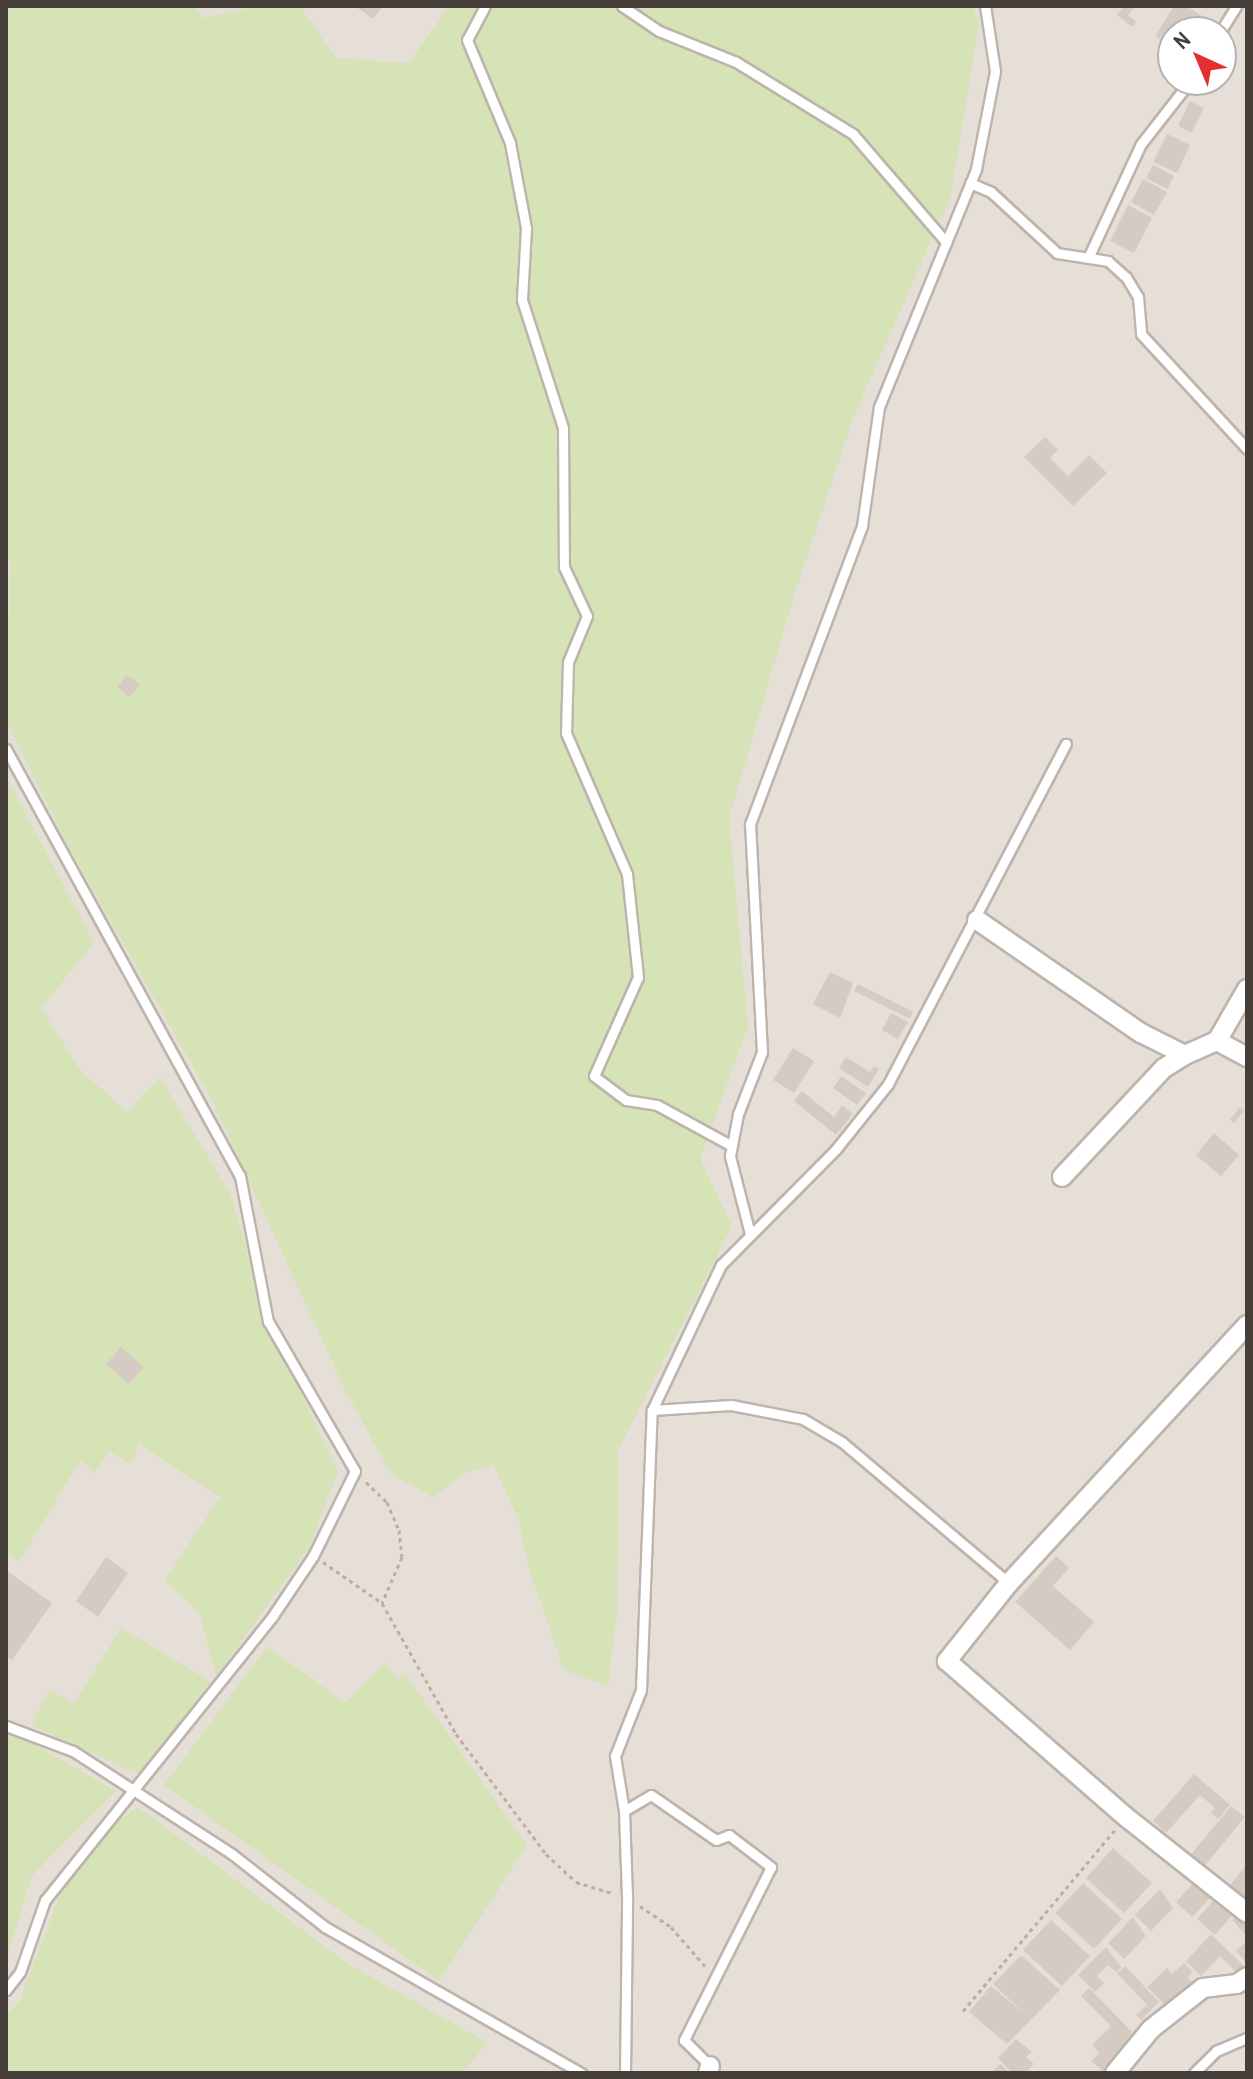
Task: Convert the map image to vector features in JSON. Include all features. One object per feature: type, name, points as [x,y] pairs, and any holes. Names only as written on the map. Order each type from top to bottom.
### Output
[{"type":"street","points":[[977,920],[1141,1033],[1185,1055]]},
{"type":"street","points":[[1062,1177],[1164,1068],[1217,1041],[1247,989]]},
{"type":"street","points":[[1217,1041],[1247,1057]]},
{"type":"street","points":[[1247,1325],[1009,1583],[947,1661],[1126,1817],[1247,1913]]},
{"type":"street","points":[[1115,2073],[1151,2029],[1203,1988],[1237,1984],[1247,1977]]},
{"type":"lane","points":[[485,6],[467,40],[510,143],[526,228],[522,300],[563,428],[564,567],[587,616],[568,662],[566,733],[627,874],[638,977],[594,1076],[626,1100],[657,1105],[732,1146]]},
{"type":"lane","points":[[622,6],[659,31],[736,62],[853,134],[946,242]]},
{"type":"lane","points":[[750,1234],[732,1146],[762,1052],[750,824],[862,526],[879,407],[970,183],[995,71],[985,6]]},
{"type":"lane","points":[[1088,258],[1141,144],[1178,96]]},
{"type":"lane","points":[[970,183],[991,192],[1057,253],[1108,261],[1126,277],[1138,297],[1141,334],[1247,449]]},
{"type":"lane","points":[[625,2073],[627,1897],[624,1811],[615,1756],[641,1690],[652,1410],[721,1265],[836,1149],[888,1084],[977,920],[1066,744]]},
{"type":"lane","points":[[6,749],[240,1176],[268,1321],[355,1471],[313,1556],[272,1617],[137,1790],[108,1818],[45,1900],[20,1972],[6,1990]]},
{"type":"lane","points":[[652,1410],[731,1405],[803,1419],[842,1442],[1009,1583]]},
{"type":"lane","points":[[6,1726],[73,1751],[232,1854],[325,1927],[581,2073]]},
{"type":"lane","points":[[624,1811],[651,1795],[716,1840],[729,1835],[771,1867],[684,2040],[709,2070]]},
{"type":"lane","points":[[1194,2073],[1216,2051],[1247,2038]]},
{"type":"path","points":[[355,1471],[387,1502],[399,1530],[402,1557],[382,1603]]},
{"type":"path","points":[[313,1556],[382,1603],[456,1734],[546,1854],[576,1882],[627,1897],[671,1927],[715,1977]]},
{"type":"path","points":[[963,2011],[1126,1817]]},
{"type":"shaded area","points":[[6,6],[1247,6],[1247,2073],[6,2073]]},
{"type":"green space","points":[[6,6],[194,6],[204,18],[257,6],[300,6],[336,58],[409,63],[449,6],[972,6],[979,23],[951,196],[854,416],[794,596],[729,818],[748,1027],[700,1158],[732,1226],[618,1451],[617,1612],[608,1686],[564,1670],[530,1572],[518,1518],[493,1465],[467,1472],[433,1497],[391,1474],[346,1392],[213,1102],[65,840],[6,721],[10,561],[6,558]]},
{"type":"green space","points":[[6,776],[94,943],[41,1008],[80,1070],[127,1112],[160,1077],[230,1193],[269,1325],[338,1471],[309,1548],[216,1676],[199,1613],[165,1580],[220,1497],[139,1444],[130,1464],[109,1451],[94,1473],[80,1460],[19,1562],[6,1554]]},
{"type":"green space","points":[[121,1628],[210,1681],[141,1775],[31,1725],[49,1690],[74,1704]]},
{"type":"green space","points":[[267,1647],[346,1703],[385,1663],[398,1679],[406,1675],[527,1845],[439,1981],[164,1785]]},
{"type":"green space","points":[[6,1736],[23,1738],[116,1791],[32,1876],[6,1961]]},
{"type":"green space","points":[[138,1807],[350,1965],[488,2043],[461,2073],[6,2073],[6,2015],[20,2000],[60,1894],[117,1822]]},
{"type":"building","points":[[355,6],[383,6],[373,19]]},
{"type":"building","points":[[1124,6],[1134,8],[1128,15],[1136,22],[1132,27],[1117,15]]},
{"type":"building","points":[[1174,6],[1186,6],[1202,16],[1168,16]]},
{"type":"building","points":[[1190,101],[1204,108],[1191,133],[1178,126]]},
{"type":"building","points":[[1167,134],[1190,145],[1177,173],[1153,162]]},
{"type":"building","points":[[1153,165],[1174,176],[1167,189],[1146,178]]},
{"type":"building","points":[[1143,179],[1167,192],[1154,215],[1131,202]]},
{"type":"building","points":[[1128,205],[1152,218],[1134,253],[1110,241]]},
{"type":"building","points":[[1045,437],[1058,450],[1050,458],[1068,476],[1089,455],[1107,473],[1073,506],[1024,457]]},
{"type":"building","points":[[127,675],[140,685],[129,697],[117,687]]},
{"type":"building","points":[[830,972],[853,983],[840,1018],[813,1004]]},
{"type":"building","points":[[858,984],[913,1012],[910,1019],[854,991]]},
{"type":"building","points":[[891,1013],[908,1022],[898,1039],[882,1030]]},
{"type":"building","points":[[793,1048],[814,1061],[794,1093],[773,1080]]},
{"type":"building","points":[[846,1057],[870,1072],[874,1066],[879,1069],[868,1087],[839,1068]]},
{"type":"building","points":[[841,1076],[866,1093],[857,1105],[833,1088]]},
{"type":"building","points":[[802,1091],[834,1117],[842,1105],[853,1114],[836,1135],[794,1101]]},
{"type":"building","points":[[1240,1107],[1244,1111],[1234,1123],[1230,1120]]},
{"type":"building","points":[[1214,1133],[1239,1155],[1221,1176],[1196,1155]]},
{"type":"building","points":[[121,1347],[144,1367],[129,1384],[106,1364]]},
{"type":"building","points":[[1056,1556],[1069,1568],[1053,1586],[1094,1622],[1070,1650],[1015,1602]]},
{"type":"building","points":[[106,1557],[128,1573],[98,1617],[76,1601]]},
{"type":"building","points":[[6,1570],[52,1603],[12,1660],[6,1656]]},
{"type":"building","points":[[1194,1774],[1230,1805],[1218,1819],[1211,1813],[1215,1808],[1200,1795],[1166,1833],[1153,1821]]},
{"type":"building","points":[[1231,1806],[1245,1817],[1202,1869],[1188,1858]]},
{"type":"building","points":[[1113,1848],[1152,1883],[1124,1913],[1086,1878]]},
{"type":"building","points":[[1247,1864],[1247,1899],[1244,1903],[1227,1889]]},
{"type":"building","points":[[1197,1879],[1213,1895],[1192,1917],[1176,1902]]},
{"type":"building","points":[[1083,1883],[1122,1919],[1094,1949],[1055,1913]]},
{"type":"building","points":[[1160,1889],[1173,1908],[1151,1931],[1135,1915]]},
{"type":"building","points":[[1218,1895],[1236,1911],[1215,1935],[1197,1919]]},
{"type":"building","points":[[1241,1913],[1247,1919],[1247,1936],[1232,1920]]},
{"type":"building","points":[[1133,1917],[1146,1936],[1124,1959],[1108,1943]]},
{"type":"building","points":[[1051,1920],[1090,1956],[1062,1986],[1023,1950]]},
{"type":"building","points":[[1211,1934],[1245,1967],[1238,1974],[1220,1956],[1201,1976],[1186,1961]]},
{"type":"building","points":[[1247,1941],[1247,1963],[1236,1951]]},
{"type":"building","points":[[1106,1947],[1121,1967],[1116,1972],[1108,1965],[1097,1976],[1104,1983],[1095,1992],[1078,1975]]},
{"type":"building","points":[[1021,1955],[1060,1990],[1007,2044],[969,2012],[991,1986],[1026,2015],[993,1984]]},
{"type":"building","points":[[1184,1963],[1193,1973],[1187,1977],[1192,1982],[1166,2006],[1147,1987],[1167,1968],[1172,1974]]},
{"type":"building","points":[[1125,1966],[1159,2002],[1141,2020],[1136,2015],[1147,2005],[1117,1973]]},
{"type":"building","points":[[1089,1988],[1132,2032],[1105,2073],[1091,2061],[1099,2053],[1092,2045],[1111,2026],[1081,1996]]},
{"type":"building","points":[[1016,2039],[1032,2052],[1026,2057],[1034,2064],[1025,2073],[1012,2073],[998,2058]]},
{"type":"building","points":[[1000,2064],[1010,2073],[991,2073]]}]
